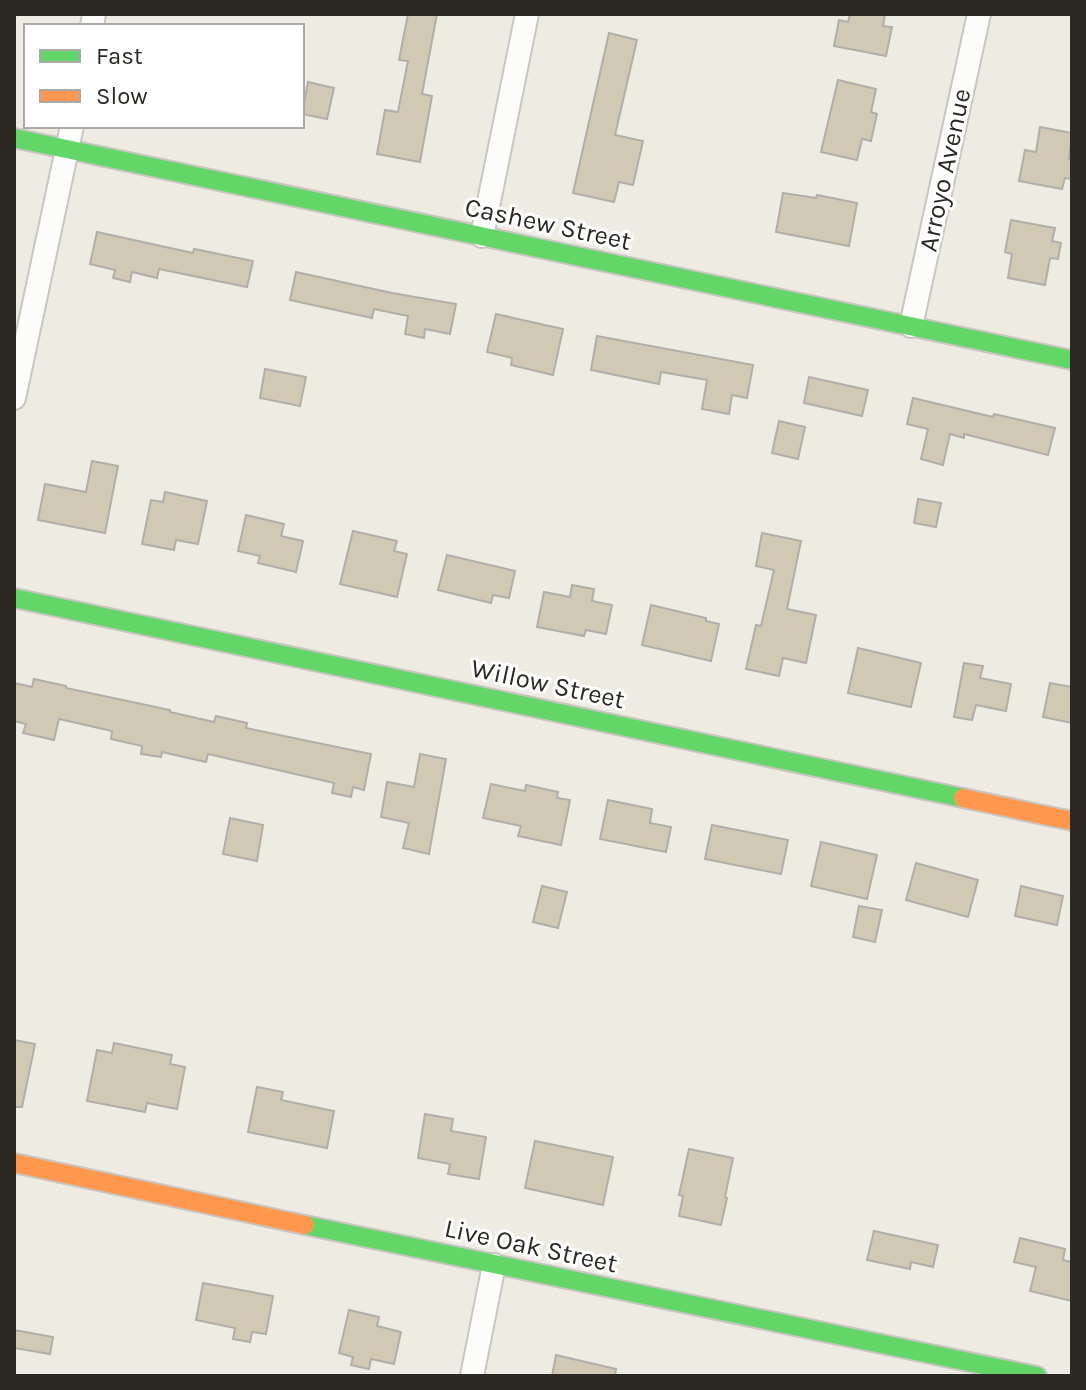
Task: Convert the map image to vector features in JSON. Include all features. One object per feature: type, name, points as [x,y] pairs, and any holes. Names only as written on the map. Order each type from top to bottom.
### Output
[{"type":"street","points":[[482,236],[527,14]]},
{"type":"street","name":"Arroyo Avenue","points":[[911,326],[979,14]]},
{"type":"street","points":[[14,398],[72,128]]},
{"type":"street","name":"Cashew Street","points":[[14,138],[1072,360]]},
{"type":"street","name":"Willow Street","points":[[14,598],[1072,821]]},
{"type":"street","name":"Live Oak Street","points":[[14,1163],[1037,1376]]},
{"type":"street","points":[[472,1376],[494,1265]]},
{"type":"building","points":[[408,14],[437,14],[422,94],[432,96],[420,162],[377,154],[385,110],[398,112],[408,61],[399,60]]},
{"type":"building","points":[[850,14],[885,14],[883,26],[892,27],[886,56],[834,46],[839,20],[848,22]]},
{"type":"building","points":[[609,33],[637,40],[615,135],[643,141],[633,185],[619,182],[614,202],[573,193]]},
{"type":"building","points":[[838,80],[876,89],[871,112],[877,114],[871,141],[862,139],[857,160],[821,152]]},
{"type":"building","points":[[308,82],[334,88],[327,119],[304,114]]},
{"type":"building","points":[[1040,127],[1072,133],[1069,159],[1072,160],[1072,179],[1065,178],[1062,189],[1019,181],[1025,150],[1036,152]]},
{"type":"building","points":[[783,193],[816,198],[817,195],[857,203],[849,246],[776,232]]},
{"type":"building","points":[[1011,220],[1055,228],[1052,241],[1061,243],[1058,259],[1050,258],[1045,285],[1008,278],[1012,254],[1005,252]]},
{"type":"building","points":[[97,232],[193,253],[194,249],[253,261],[247,287],[159,269],[157,278],[132,272],[130,282],[113,278],[115,270],[90,264]]},
{"type":"building","points":[[296,272],[456,304],[450,334],[425,329],[424,338],[405,334],[408,316],[374,309],[372,318],[290,300]]},
{"type":"building","points":[[496,314],[563,329],[553,375],[511,365],[512,358],[487,352]]},
{"type":"building","points":[[597,336],[753,365],[747,398],[732,395],[729,414],[702,409],[707,380],[661,372],[659,384],[591,370]]},
{"type":"building","points":[[265,369],[306,377],[300,406],[260,398]]},
{"type":"building","points":[[809,377],[868,390],[862,416],[804,403]]},
{"type":"building","points":[[913,398],[1055,428],[1048,455],[964,434],[964,438],[950,434],[943,465],[921,459],[928,429],[907,424]]},
{"type":"building","points":[[779,421],[805,427],[798,459],[772,453]]},
{"type":"building","points":[[92,461],[118,466],[105,533],[38,520],[45,484],[86,492]]},
{"type":"building","points":[[165,492],[207,501],[198,544],[176,540],[174,550],[142,544],[151,500],[163,502]]},
{"type":"building","points":[[918,499],[941,503],[936,527],[914,523]]},
{"type":"building","points":[[246,515],[284,524],[281,536],[303,541],[296,572],[258,563],[260,556],[238,551]]},
{"type":"building","points":[[353,531],[397,541],[394,551],[407,554],[397,597],[340,584]]},
{"type":"building","points":[[762,533],[801,541],[787,609],[816,615],[806,663],[783,658],[779,676],[746,669],[756,625],[761,626],[774,570],[756,566]]},
{"type":"building","points":[[447,555],[515,571],[509,598],[493,595],[491,603],[438,590]]},
{"type":"building","points":[[572,585],[594,589],[592,601],[612,605],[606,634],[586,630],[584,636],[537,627],[544,592],[570,597]]},
{"type":"building","points":[[651,605],[719,624],[711,661],[642,645]]},
{"type":"building","points":[[858,648],[921,663],[911,707],[848,693]]},
{"type":"building","points":[[964,663],[983,666],[980,678],[1011,684],[1006,711],[976,705],[972,720],[954,717]]},
{"type":"building","points":[[34,679],[214,722],[216,716],[247,723],[246,728],[371,754],[364,790],[353,787],[351,797],[332,793],[334,783],[208,754],[206,762],[162,752],[161,757],[141,754],[142,746],[111,739],[112,731],[59,719],[54,740],[23,733],[26,724],[14,721],[14,683],[32,687]]},
{"type":"building","points":[[1050,683],[1072,687],[1072,723],[1043,717]]},
{"type":"building","points":[[420,754],[446,759],[429,854],[403,848],[409,823],[381,817],[387,782],[414,787]]},
{"type":"building","points":[[491,784],[525,791],[526,785],[558,792],[557,798],[570,800],[561,845],[518,836],[521,826],[483,818]]},
{"type":"building","points":[[608,800],[652,809],[650,823],[671,827],[666,852],[600,839]]},
{"type":"building","points":[[230,818],[263,825],[257,861],[223,854]]},
{"type":"building","points":[[712,825],[788,840],[781,874],[705,859]]},
{"type":"building","points":[[821,842],[877,855],[867,899],[811,886]]},
{"type":"building","points":[[916,863],[978,880],[968,917],[906,900]]},
{"type":"building","points":[[542,886],[567,892],[558,928],[533,922]]},
{"type":"building","points":[[1021,886],[1063,896],[1057,925],[1015,916]]},
{"type":"building","points":[[859,906],[882,910],[875,942],[853,937]]},
{"type":"building","points":[[14,1040],[35,1044],[22,1107],[14,1107]]},
{"type":"building","points":[[114,1043],[172,1055],[170,1064],[185,1067],[177,1109],[147,1103],[145,1112],[87,1101],[97,1050],[112,1053]]},
{"type":"building","points":[[257,1087],[283,1092],[281,1100],[334,1111],[327,1148],[248,1132]]},
{"type":"building","points":[[425,1114],[453,1119],[451,1131],[486,1137],[479,1179],[448,1174],[450,1164],[418,1158]]},
{"type":"building","points":[[535,1141],[613,1157],[603,1205],[525,1188]]},
{"type":"building","points":[[689,1149],[733,1158],[721,1225],[679,1216],[683,1196],[679,1195]]},
{"type":"building","points":[[874,1231],[938,1245],[933,1267],[911,1262],[910,1269],[867,1260]]},
{"type":"building","points":[[1020,1238],[1065,1249],[1063,1260],[1072,1262],[1072,1301],[1030,1291],[1036,1267],[1014,1262]]},
{"type":"building","points":[[203,1283],[273,1296],[266,1334],[252,1332],[250,1342],[233,1339],[235,1328],[196,1320]]},
{"type":"building","points":[[349,1310],[379,1317],[377,1326],[401,1332],[394,1364],[371,1359],[369,1369],[351,1365],[353,1357],[339,1353]]},
{"type":"building","points":[[14,1330],[53,1337],[50,1354],[14,1348]]},
{"type":"building","points":[[556,1355],[616,1369],[615,1376],[552,1376]]},
{"type":"traffic: fast","points":[[14,138],[1072,360]]},
{"type":"traffic: fast","points":[[14,598],[963,798]]},
{"type":"traffic: fast","points":[[305,1225],[1037,1376]]},
{"type":"traffic: slow","points":[[963,798],[1072,821]]},
{"type":"traffic: slow","points":[[14,1163],[305,1225]]}]
